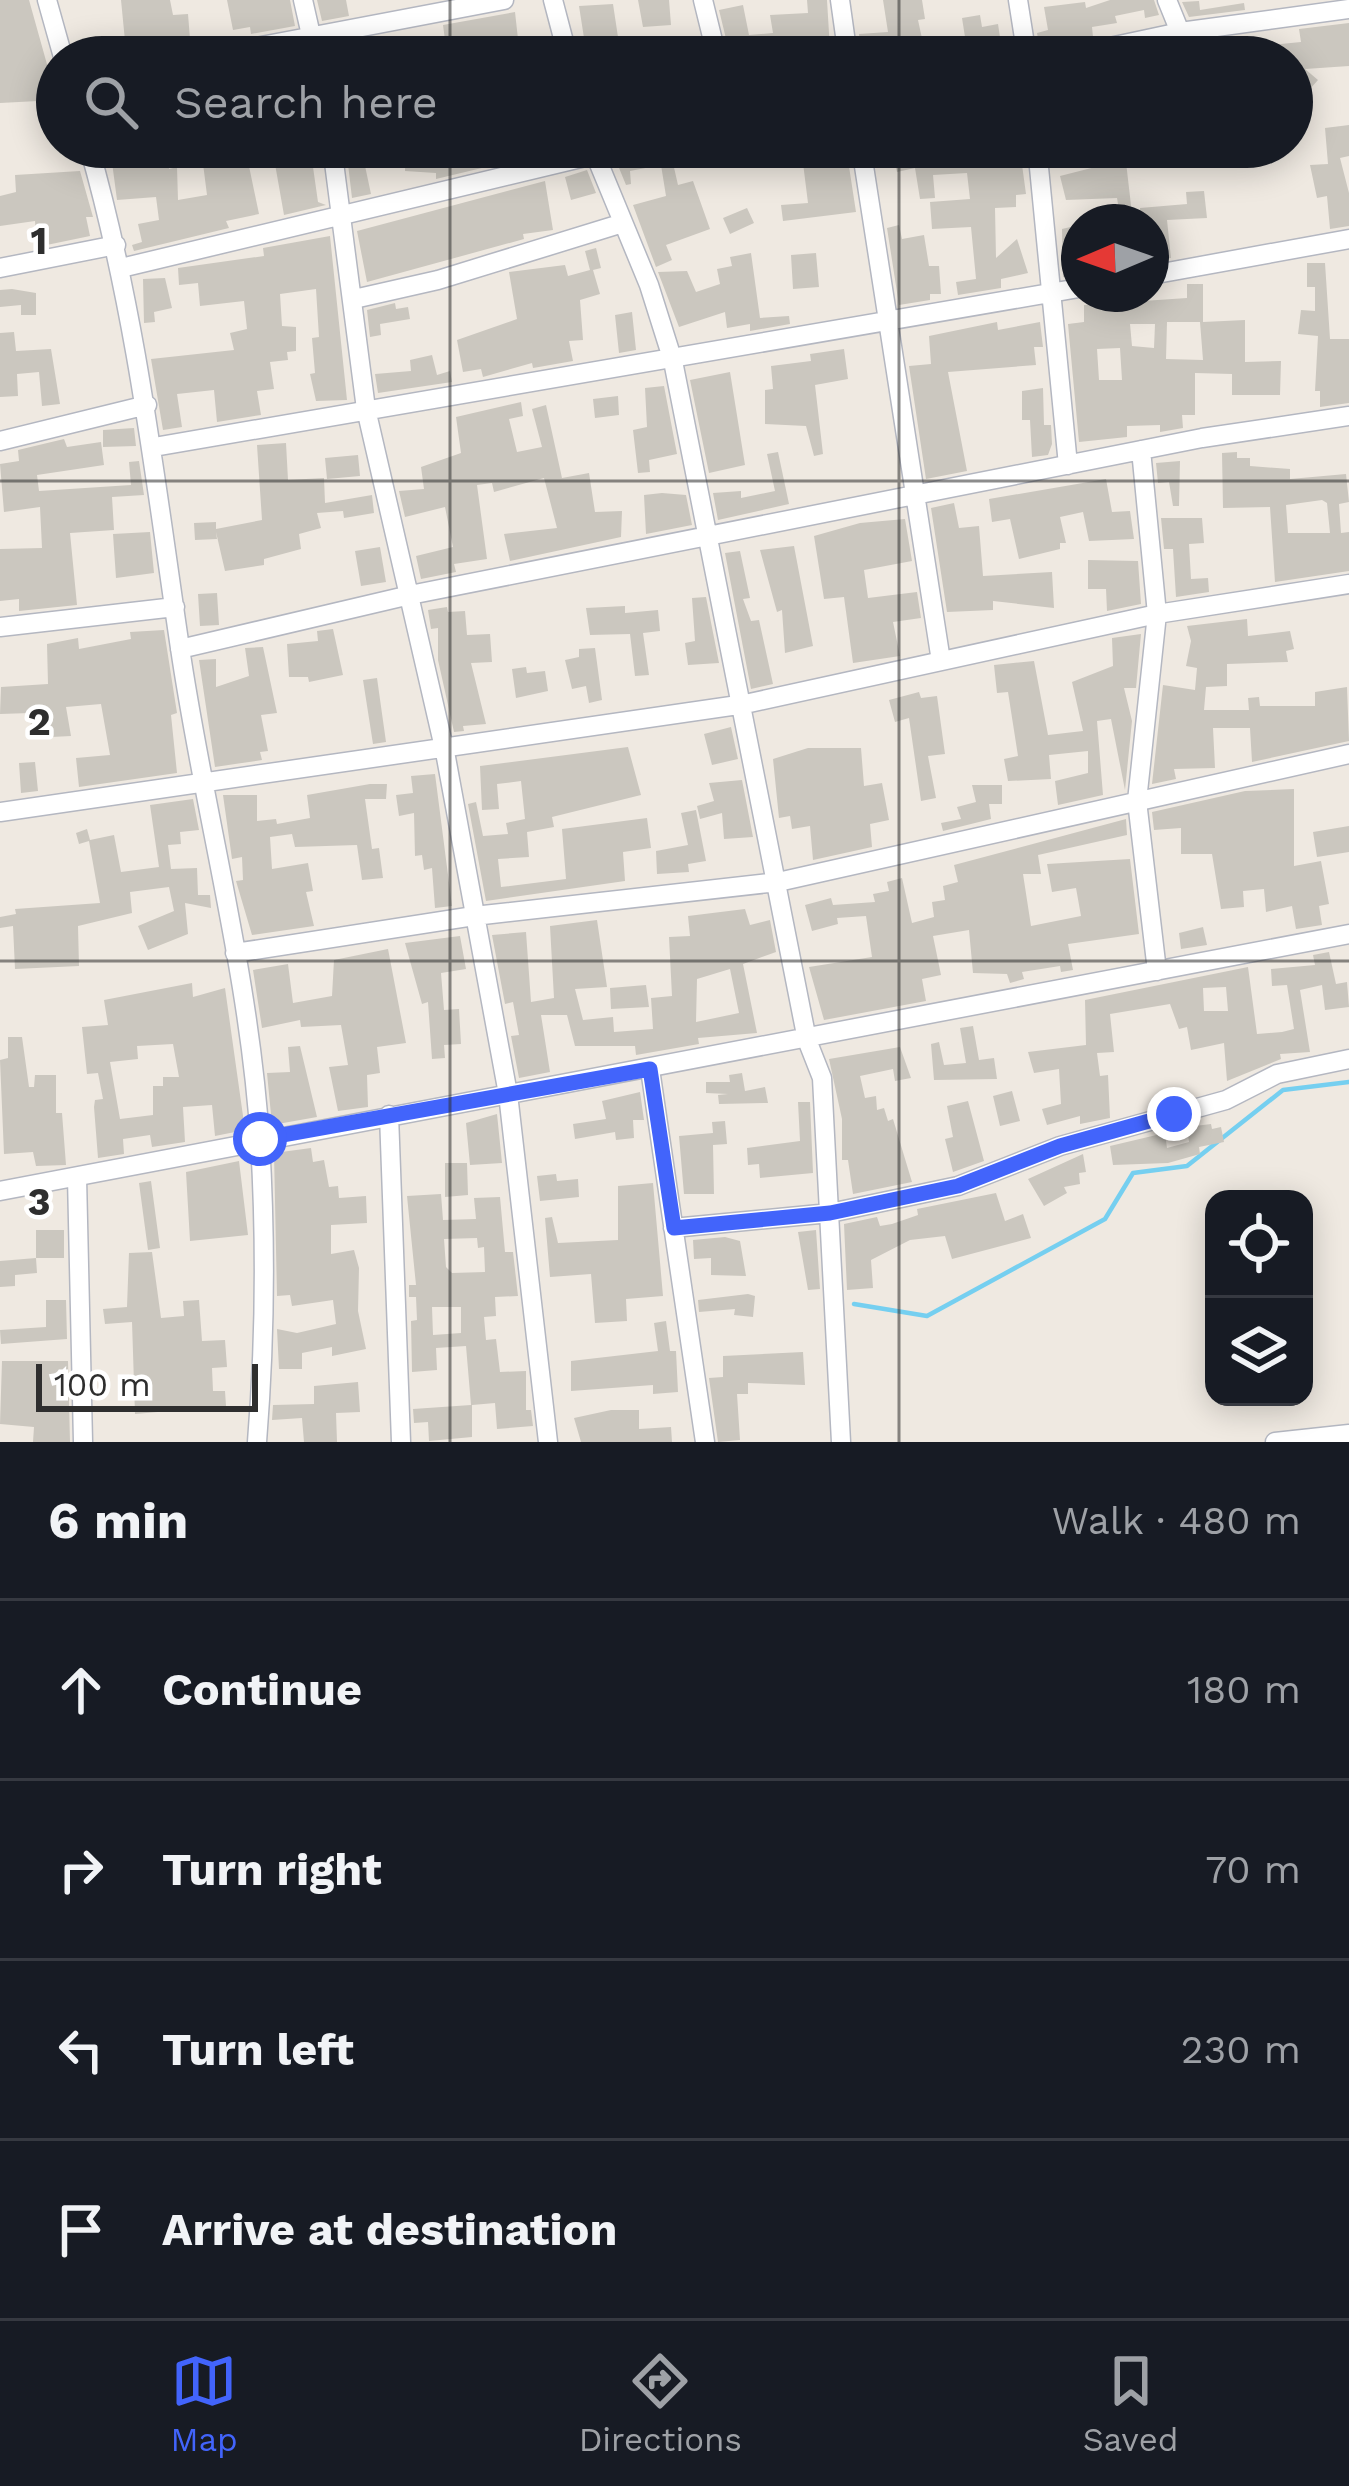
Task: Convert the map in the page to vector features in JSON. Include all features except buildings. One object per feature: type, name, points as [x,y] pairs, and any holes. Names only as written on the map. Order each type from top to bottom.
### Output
[{"type":"street","points":[[47,0],[57,36]]},
{"type":"street","points":[[303,0],[311,36]]},
{"type":"street","points":[[358,36],[504,0]]},
{"type":"street","points":[[553,0],[562,36]]},
{"type":"street","points":[[703,0],[712,36]]},
{"type":"street","points":[[840,0],[845,36]]},
{"type":"street","points":[[1018,0],[1024,36]]},
{"type":"street","points":[[1167,0],[1180,32]]},
{"type":"street","points":[[1161,36],[1349,9]]},
{"type":"street","points":[[94,168],[116,244],[147,405],[180,649],[235,953],[260,1139],[264,1354],[257,1442]]},
{"type":"street","points":[[336,168],[366,409],[446,752],[508,1094],[548,1442]]},
{"type":"street","points":[[121,268],[524,168]]},
{"type":"street","points":[[600,168],[673,361],[745,704],[807,1040],[828,1115],[841,1442]]},
{"type":"street","points":[[864,168],[941,662]]},
{"type":"street","points":[[1039,168],[1068,465]]},
{"type":"street","points":[[354,299],[438,280],[623,223]]},
{"type":"street","points":[[1169,272],[1349,239]]},
{"type":"street","points":[[0,268],[116,244]]},
{"type":"street","points":[[154,447],[1061,291]]},
{"type":"street","points":[[0,441],[147,405]]},
{"type":"street","points":[[180,649],[410,595],[1141,450],[1349,416]]},
{"type":"street","points":[[1141,450],[1156,614],[1137,801],[1156,971]]},
{"type":"street","points":[[0,812],[203,780],[446,752],[745,704],[1156,614],[1349,584]]},
{"type":"street","points":[[0,628],[175,607]]},
{"type":"street","points":[[235,953],[474,916],[778,882],[1349,754]]},
{"type":"street","points":[[0,1191],[1349,934]]},
{"type":"street","points":[[674,1228],[830,1213],[958,1186],[1060,1146],[1226,1100],[1277,1074],[1349,1059]]},
{"type":"street","points":[[650,1069],[705,1442]]},
{"type":"street","points":[[389,1115],[401,1442]]},
{"type":"street","points":[[77,1177],[83,1442]]},
{"type":"street","points":[[1275,1442],[1349,1434]]},
{"type":"waterway","points":[[854,1304],[927,1316],[1105,1219],[1133,1173],[1187,1166],[1283,1090],[1349,1082]]},
{"type":"route","points":[[260,1139],[650,1069],[674,1228],[830,1213],[958,1186],[1060,1146],[1174,1114]]}]
